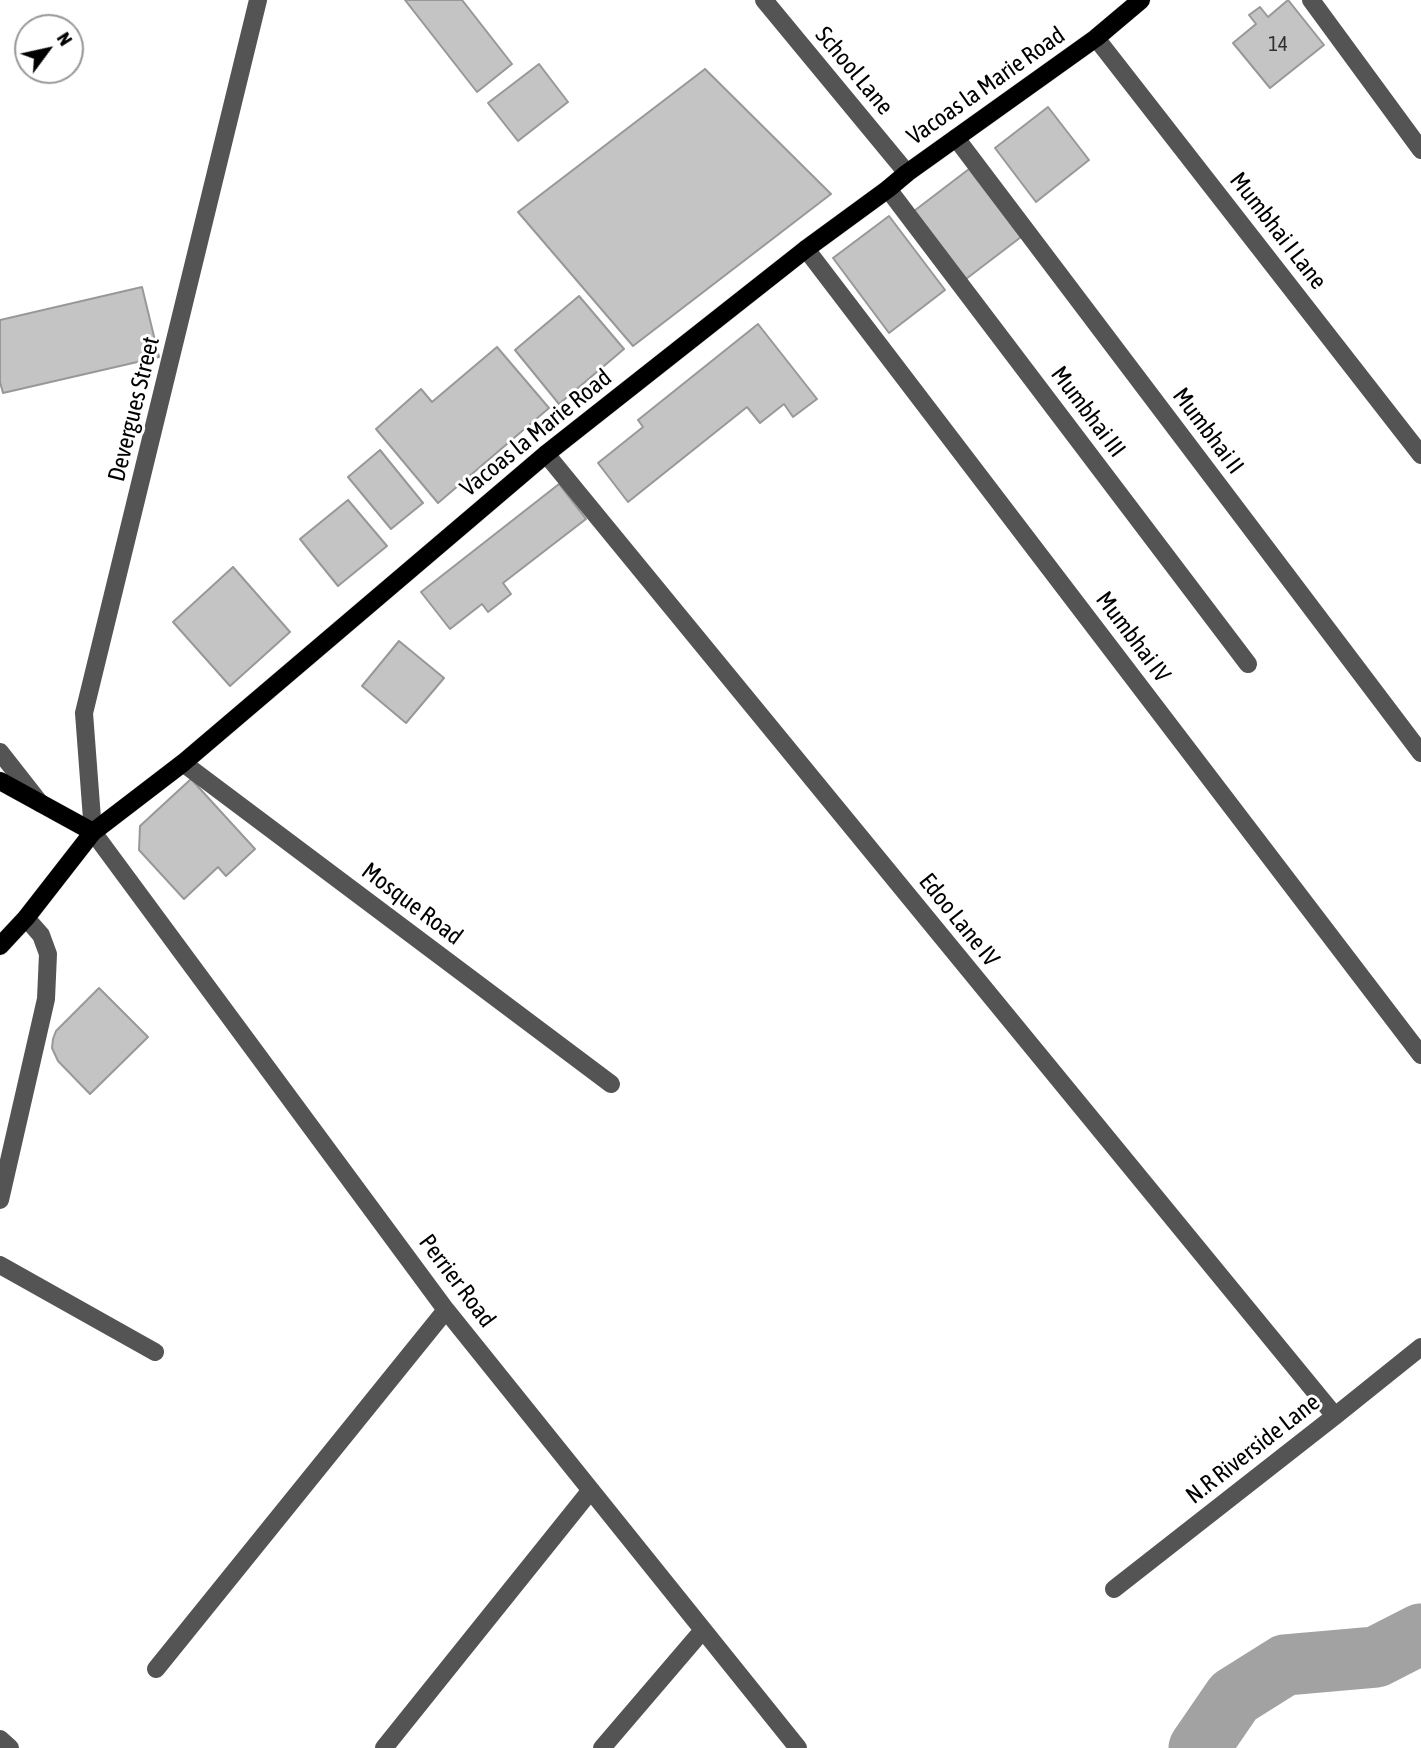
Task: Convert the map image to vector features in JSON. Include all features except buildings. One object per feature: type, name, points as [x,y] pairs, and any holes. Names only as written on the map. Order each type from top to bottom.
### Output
[{"type":"main road","name":"Vacoas la Marie Road","points":[[0,946],[26,918],[93,832],[183,763],[546,454],[806,249],[1096,38],[1141,0]]},
{"type":"main road","points":[[0,781],[93,832]]},
{"type":"street","name":"Devergues Street","points":[[93,832],[84,713],[258,0]]},
{"type":"street","name":"School Lane","points":[[764,0],[907,173]]},
{"type":"street","points":[[1311,0],[1421,150]]},
{"type":"street","name":"Mumbhai I Lane","points":[[1096,38],[1421,455]]},
{"type":"street","name":"Mumbhai II","points":[[956,138],[1421,753]]},
{"type":"street","name":"Mumbhai III","points":[[888,189],[1248,664]]},
{"type":"street","name":"Mumbhai IV","points":[[806,249],[1421,1055]]},
{"type":"street","name":"Edoo Lane IV","points":[[546,454],[1335,1416]]},
{"type":"street","points":[[0,752],[40,803]]},
{"type":"street","name":"Mosque Road","points":[[183,763],[611,1084]]},
{"type":"street","name":"Perrier Road","points":[[93,832],[446,1310],[798,1748]]},
{"type":"street","points":[[0,1200],[46,999],[48,954],[41,935],[26,918]]},
{"type":"street","points":[[0,1265],[155,1352]]},
{"type":"street","points":[[156,1669],[446,1310]]},
{"type":"street","name":"N.R Riverside Lane","points":[[1114,1589],[1421,1347]]},
{"type":"street","points":[[384,1748],[590,1490]]},
{"type":"street","points":[[602,1748],[703,1630]]},
{"type":"street","points":[[0,1739],[10,1748]]},
{"type":"waterway","points":[[1199,1748],[1234,1697],[1285,1665],[1376,1657],[1421,1634]]}]
